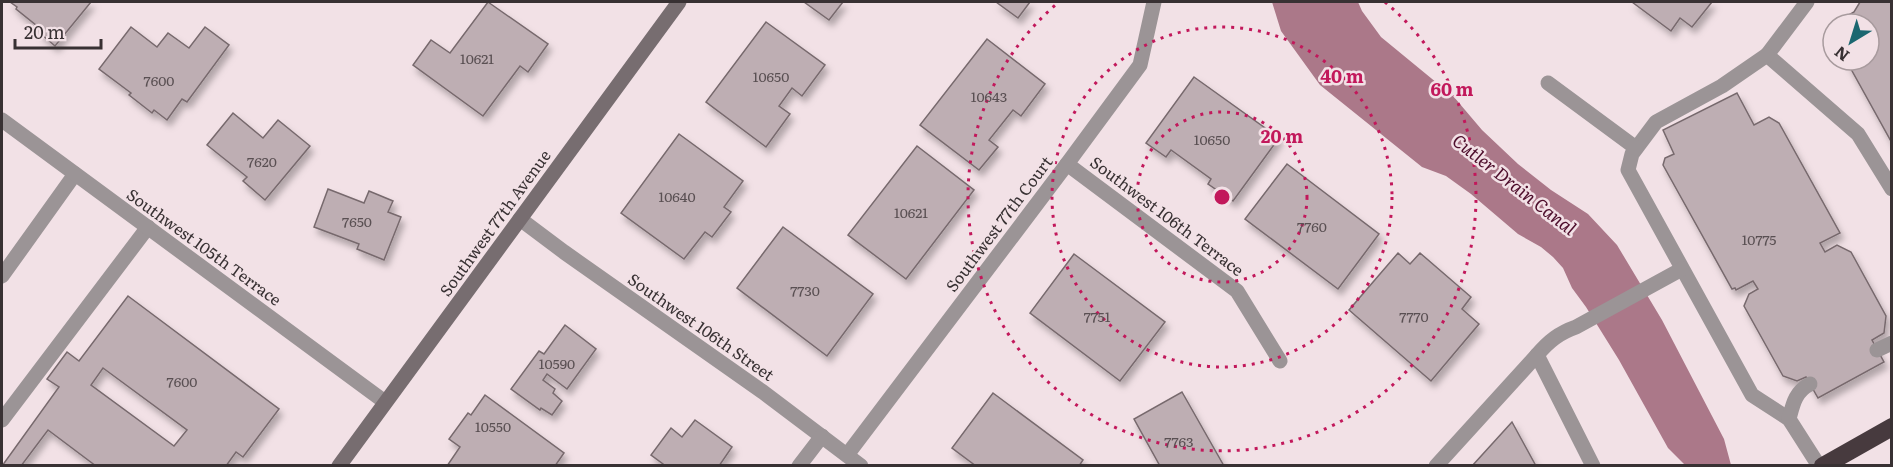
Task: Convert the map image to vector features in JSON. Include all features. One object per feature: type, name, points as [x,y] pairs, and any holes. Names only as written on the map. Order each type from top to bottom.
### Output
[{"type":"highway","points":[[1821,465],[1892,427]]},
{"type":"street","name":"Southwest 77th Avenue","points":[[339,465],[679,2]]},
{"type":"street","name":"Southwest 77th Court","points":[[847,455],[1140,64],[1154,2]]},
{"type":"street","points":[[1807,2],[1767,55],[1722,86],[1656,122],[1636,148],[1628,170],[1752,395],[1789,419],[1821,465]]},
{"type":"street","points":[[1767,55],[1858,134],[1892,189]]},
{"type":"street","points":[[1548,83],[1636,148]]},
{"type":"street","name":"Southwest 105th Terrace","points":[[2,120],[386,402]]},
{"type":"street","name":"Southwest 106th Terrace","points":[[1067,164],[1237,291],[1280,361]]},
{"type":"street","points":[[2,276],[75,174]]},
{"type":"street","name":"Southwest 106th Street","points":[[520,219],[763,392],[861,465]]},
{"type":"street","points":[[2,420],[148,227]]},
{"type":"street","points":[[1436,465],[1548,342],[1561,332],[1576,327],[1682,269]]},
{"type":"street","points":[[1877,350],[1892,343]]},
{"type":"street","points":[[1537,355],[1593,465]]},
{"type":"street","points":[[1789,419],[1795,398],[1803,388],[1810,384]]},
{"type":"street","points":[[799,465],[822,436]]},
{"type":"water","name":"Cutler Drain Canal","points":[[1272,2],[1358,2],[1381,37],[1454,97],[1482,130],[1518,164],[1551,190],[1588,214],[1617,245],[1662,320],[1724,439],[1731,465],[1685,465],[1668,448],[1619,360],[1572,288],[1563,268],[1541,247],[1518,234],[1446,176],[1422,167],[1320,85],[1281,31]]},
{"type":"building","points":[[10,2],[91,2],[55,46],[40,33],[42,30]]},
{"type":"building","points":[[488,2],[548,44],[528,72],[520,66],[483,116],[413,65],[431,40],[450,53]]},
{"type":"building","points":[[804,2],[843,2],[829,20]]},
{"type":"building","points":[[996,2],[1030,2],[1018,18]]},
{"type":"building","points":[[1632,2],[1712,2],[1692,27],[1680,18],[1671,31]]},
{"type":"building","points":[[1860,2],[1892,2],[1892,143],[1853,72],[1881,72],[1881,12],[1854,12]]},
{"type":"building","points":[[766,22],[825,65],[802,96],[792,88],[779,106],[790,114],[766,147],[706,102]]},
{"type":"building","points":[[131,27],[157,47],[168,33],[189,48],[205,27],[229,45],[187,102],[182,99],[167,120],[154,110],[152,113],[129,95],[131,93],[99,69]]},
{"type":"building","points":[[987,39],[1045,84],[1021,116],[1013,110],[989,140],[998,147],[979,170],[920,125]]},
{"type":"building","points":[[1194,77],[1279,138],[1233,201],[1208,184],[1211,179],[1171,150],[1166,157],[1146,143]]},
{"type":"building","points":[[1737,93],[1754,125],[1769,117],[1779,123],[1840,233],[1820,243],[1825,252],[1837,245],[1851,252],[1886,316],[1884,333],[1872,340],[1884,362],[1818,398],[1806,377],[1797,381],[1783,376],[1744,306],[1749,294],[1758,289],[1753,281],[1736,290],[1732,289],[1663,165],[1665,158],[1674,154],[1663,130]]},
{"type":"building","points":[[233,113],[263,138],[278,120],[310,146],[265,200],[243,181],[247,177],[207,145]]},
{"type":"building","points":[[679,134],[743,181],[724,207],[731,212],[712,237],[705,232],[684,259],[621,213]]},
{"type":"building","points":[[917,146],[974,190],[906,279],[848,235]]},
{"type":"building","points":[[1287,164],[1379,234],[1338,289],[1245,219]]},
{"type":"building","points":[[328,189],[364,203],[369,191],[393,201],[388,212],[401,217],[384,260],[357,249],[359,244],[314,227]]},
{"type":"building","points":[[783,227],[873,294],[827,356],[737,288]]},
{"type":"building","points":[[1398,253],[1410,264],[1420,253],[1471,297],[1462,309],[1479,324],[1431,381],[1349,310]]},
{"type":"building","points":[[1074,254],[1165,322],[1120,381],[1030,313]]},
{"type":"building","points":[[128,296],[279,409],[243,457],[236,452],[226,466],[96,466],[48,430],[21,466],[2,466],[59,387],[47,379],[67,352],[79,361]],"holes":[[[103,368],[187,430],[174,446],[91,385]]]},
{"type":"building","points":[[565,325],[596,349],[567,389],[547,374],[543,380],[555,389],[553,393],[562,401],[552,415],[541,408],[540,410],[511,389],[539,351],[544,354]]},
{"type":"building","points":[[1182,392],[1224,466],[1160,466],[1134,419]]},
{"type":"building","points":[[993,393],[1083,460],[1079,466],[976,466],[952,448]]},
{"type":"building","points":[[485,395],[564,453],[555,466],[447,466],[460,447],[449,439],[468,413],[471,415]]},
{"type":"building","points":[[695,420],[732,447],[719,466],[662,466],[663,464],[651,455],[671,428],[682,437]]},
{"type":"building","points":[[1512,422],[1536,466],[1472,466]]}]
